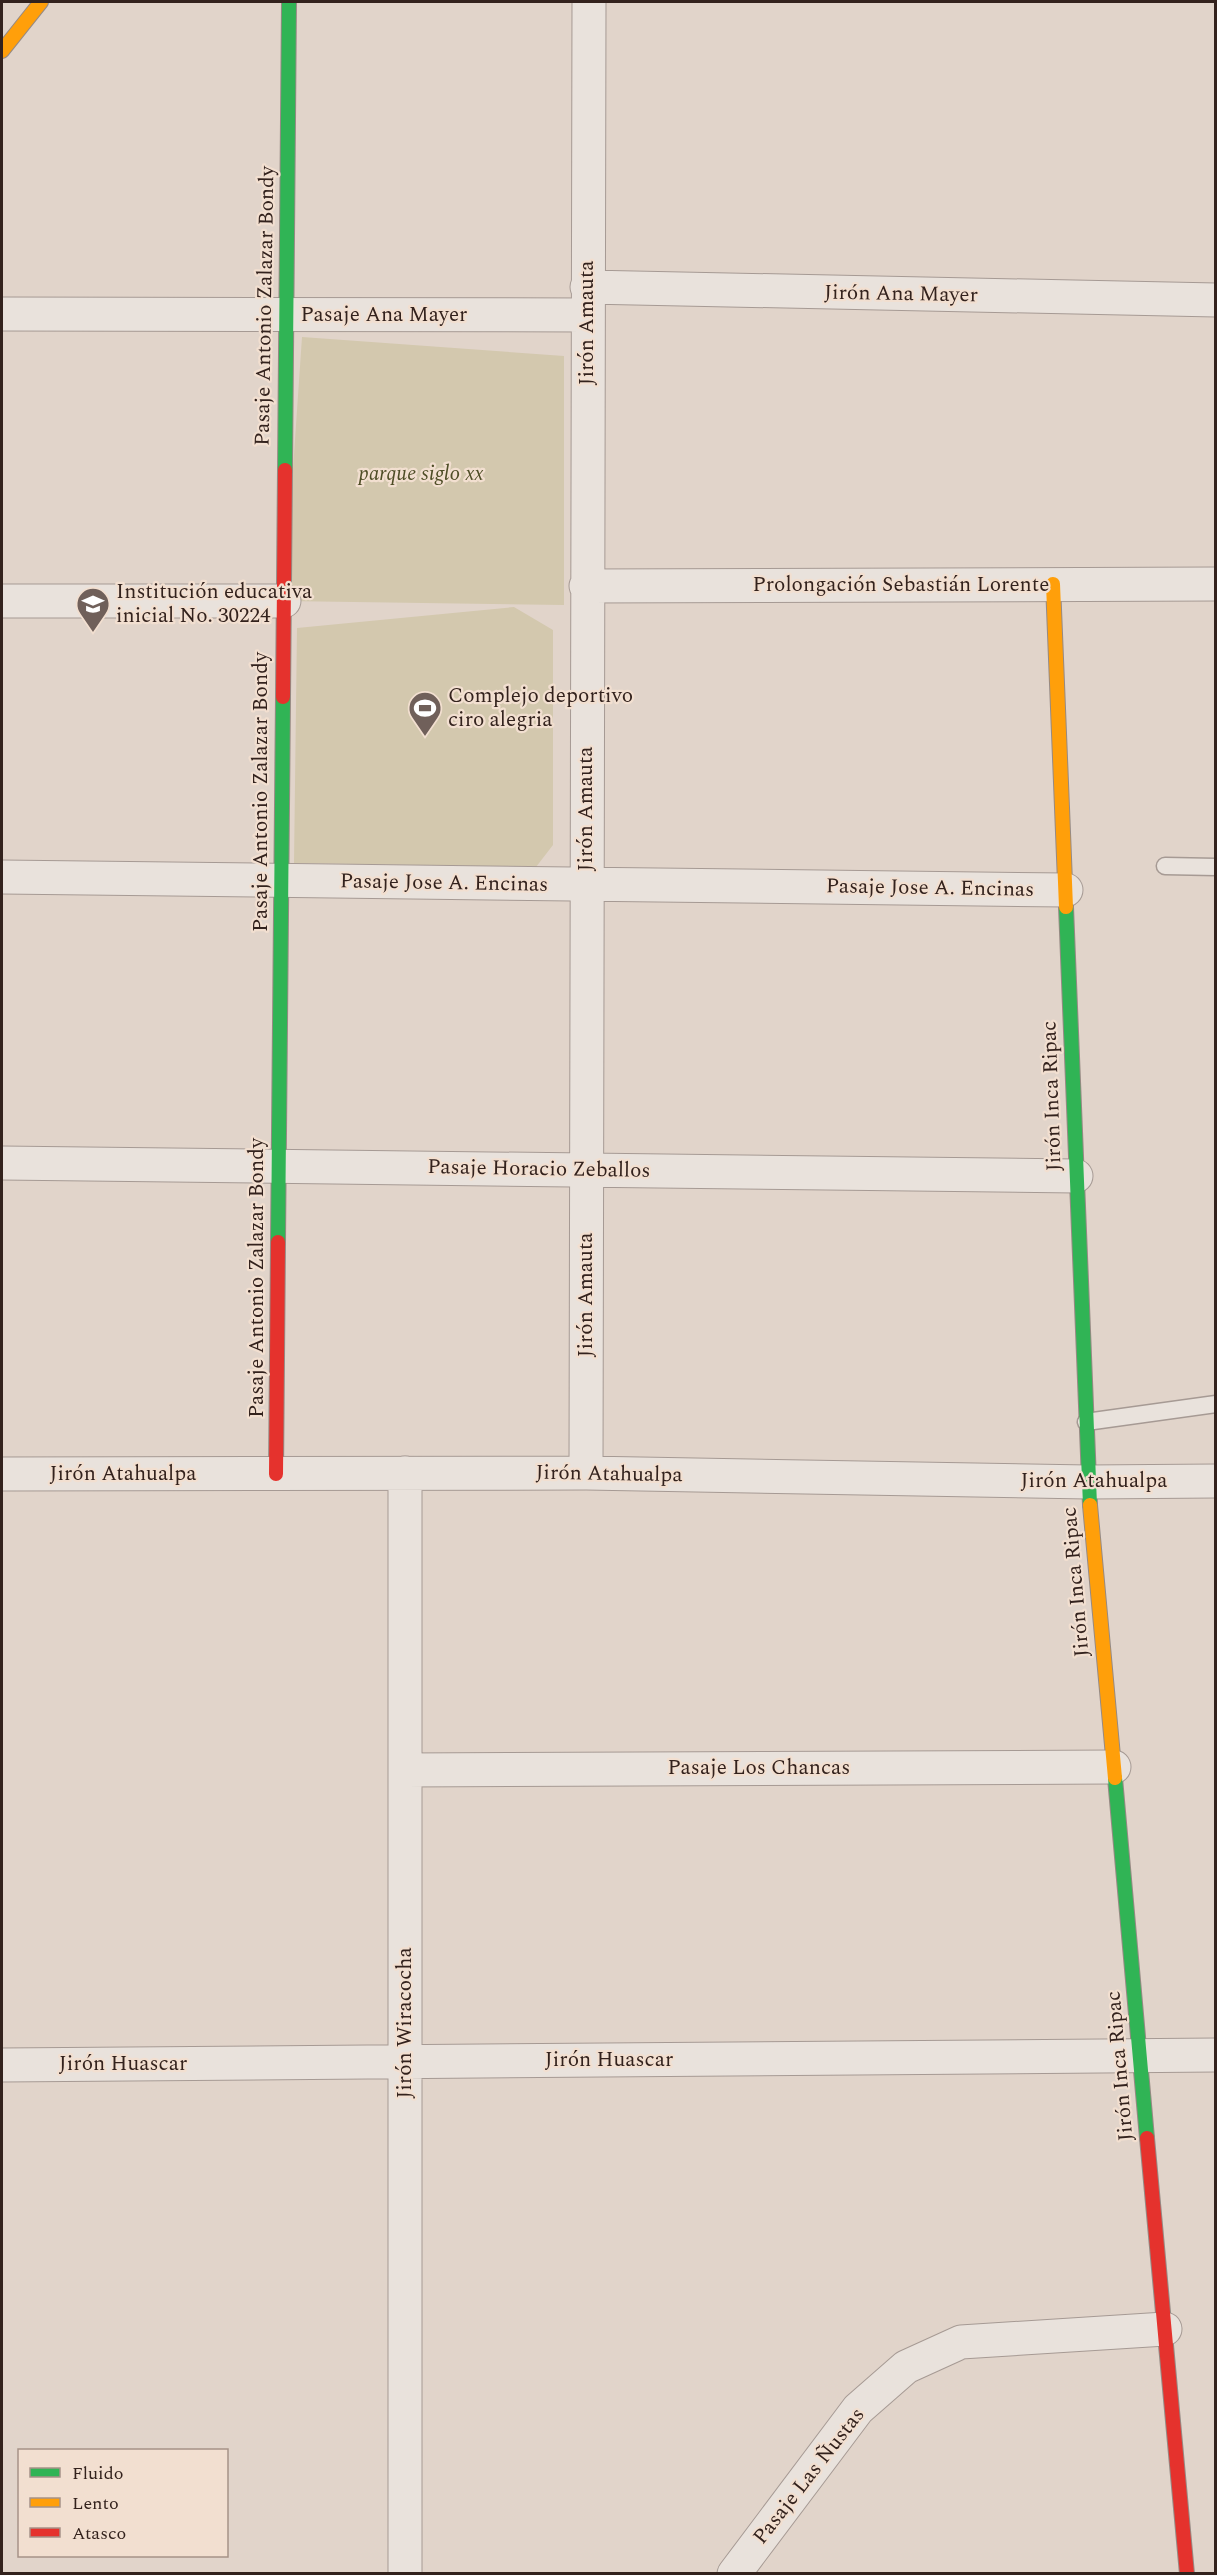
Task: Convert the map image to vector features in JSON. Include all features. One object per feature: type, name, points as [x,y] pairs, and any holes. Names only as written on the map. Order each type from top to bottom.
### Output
[{"type":"street","points":[[2,51],[38,7],[59,2]]},
{"type":"street","name":"Pasaje Antonio Zalazar Bondy","points":[[276,1474],[289,2]]},
{"type":"street","name":"Jirón Amauta","points":[[586,1473],[586,586],[589,2]]},
{"type":"street","name":"Jirón Ana Mayer","points":[[587,301],[1215,300]]},
{"type":"street","name":"Pasaje Ana Mayer","points":[[2,315],[286,315],[587,301]]},
{"type":"street","name":"Jirón Inca Ripac","points":[[1053,584],[1088,1482],[1187,2574]]},
{"type":"street","name":"Prolongación Sebastián Lorente","points":[[586,586],[1215,584]]},
{"type":"street","points":[[2,601],[284,600]]},
{"type":"street","name":"Pasaje Jose A. Encinas","points":[[2,877],[1066,890]]},
{"type":"street","name":"Pasaje Horacio Zeballos","points":[[2,1163],[1076,1176]]},
{"type":"street","name":"Jirón Wiracocha","points":[[405,1473],[405,2574]]},
{"type":"street","name":"Jirón Atahualpa","points":[[2,1474],[586,1473],[1088,1482],[1215,1481]]},
{"type":"street","name":"Pasaje Los Chancas","points":[[405,1770],[1114,1767]]},
{"type":"street","name":"Jirón Huascar","points":[[2,2065],[1215,2055]]},
{"type":"street","name":"Pasaje Las Ñustas","points":[[734,2574],[858,2409],[906,2367],[961,2342],[1165,2329]]},
{"type":"lane","points":[[1165,866],[1215,867]]},
{"type":"lane","points":[[1086,1422],[1215,1404]]},
{"type":"green space","name":"parque siglo xx","points":[[302,337],[564,356],[564,605],[284,601]]},
{"type":"green space","name":"Complejo deportivo ciro alegria","points":[[514,607],[553,630],[553,845],[536,867],[294,863],[297,628]]},
{"type":"traffic: fast","points":[[285,470],[289,2]]},
{"type":"traffic: fast","points":[[278,1242],[283,697]]},
{"type":"traffic: fast","points":[[1066,907],[1090,1505]]},
{"type":"traffic: fast","points":[[1115,1778],[1147,2138]]},
{"type":"traffic: slow","points":[[2,51],[41,2]]},
{"type":"traffic: slow","points":[[1053,584],[1066,907]]},
{"type":"traffic: slow","points":[[1090,1505],[1115,1778]]},
{"type":"traffic: jam","points":[[283,697],[285,470]]},
{"type":"traffic: jam","points":[[276,1474],[278,1242]]},
{"type":"traffic: jam","points":[[1147,2138],[1187,2574]]},
{"type":"place","name":"Institución educativa inicial No. 30224","points":[[93,633]]},
{"type":"place","name":"Complejo deportivo ciro alegria","points":[[425,737]]}]
